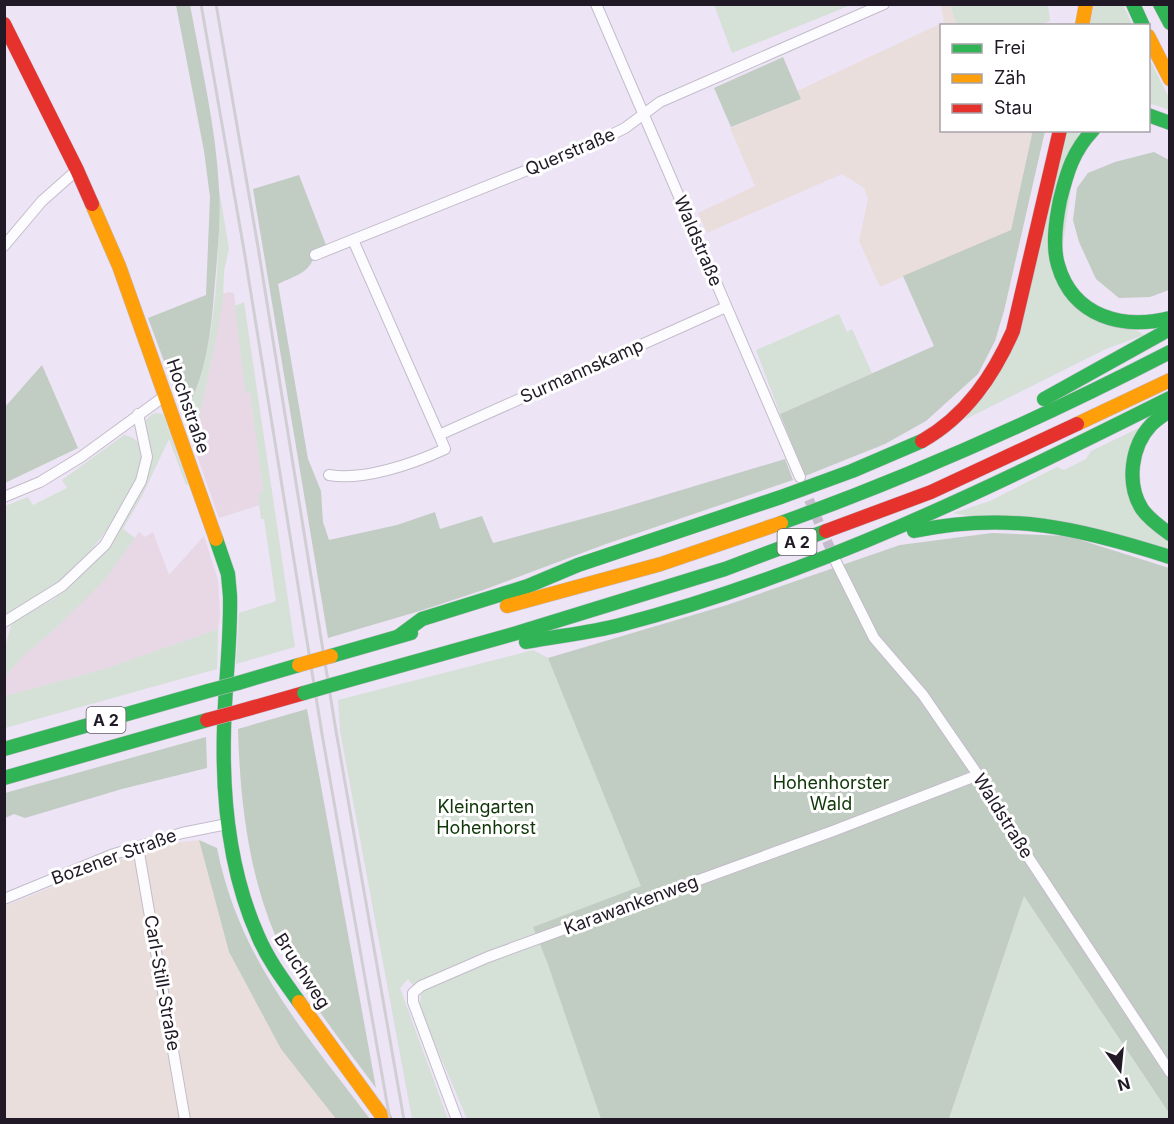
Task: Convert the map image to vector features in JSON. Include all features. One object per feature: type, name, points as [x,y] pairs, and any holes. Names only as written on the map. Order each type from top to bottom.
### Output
[{"type":"main road","points":[[1082,24],[1086,4]]},
{"type":"main road","points":[[1133,4],[1142,24]]},
{"type":"main road","points":[[1160,4],[1170,23]]},
{"type":"main road","name":"Hochstraße","points":[[4,24],[77,170],[119,266],[228,574],[231,601],[224,750],[227,824]]},
{"type":"main road","points":[[1150,38],[1170,79]]},
{"type":"main road","points":[[1150,115],[1170,123]]},
{"type":"main road","points":[[399,636],[422,619],[528,586],[578,565],[852,471],[924,440],[954,419],[981,390],[1000,360],[1013,331],[1060,132]]},
{"type":"main road","points":[[1091,132],[1079,145],[1069,166],[1056,225],[1055,247],[1058,265],[1067,284],[1080,301],[1106,319],[1134,325],[1156,323],[1170,318]]},
{"type":"main road","points":[[948,458],[966,437],[1050,396],[1170,329]]},
{"type":"main road","name":"A 2","points":[[4,749],[681,558],[948,458],[1170,352]]},
{"type":"main road","name":"A 2","points":[[4,778],[517,633],[725,569],[931,492],[1170,380]]},
{"type":"main road","points":[[840,556],[1011,478],[1170,398]]},
{"type":"main road","points":[[1170,410],[1151,425],[1138,446],[1132,466],[1133,488],[1141,507],[1154,523],[1170,534]]},
{"type":"main road","points":[[409,663],[427,667],[522,643],[618,625],[720,595],[934,525],[969,520],[1069,528],[1170,557]]},
{"type":"main road","name":"Bruchweg","points":[[227,824],[232,857],[241,891],[259,939],[281,978],[385,1119]]},
{"type":"street","name":"Waldstraße","points":[[596,4],[800,477]]},
{"type":"street","name":"Querstraße","points":[[315,255],[595,143],[625,128],[660,102],[884,4]]},
{"type":"street","points":[[4,246],[42,201],[77,170]]},
{"type":"street","points":[[329,475],[346,478],[404,465],[445,449],[353,240]]},
{"type":"street","name":"Surmannskamp","points":[[439,435],[726,307]]},
{"type":"street","points":[[4,497],[40,482],[81,457],[166,395]]},
{"type":"street","points":[[4,622],[62,586],[105,545],[141,481],[147,457],[138,414]]},
{"type":"street","name":"Waldstraße","points":[[840,556],[874,638],[923,695],[978,775],[1015,837],[1170,1072]]},
{"type":"street","name":"Karawankenweg","points":[[457,1119],[413,1002],[413,993],[421,986],[488,957],[833,831],[978,775]]},
{"type":"street","name":"Bozener Straße","points":[[4,899],[111,855],[182,833],[227,824]]},
{"type":"street","name":"Carl-Still-Straße","points":[[138,847],[185,1119]]},
{"type":"shaded area","points":[[941,5],[950,5],[957,24],[940,24],[940,132],[1032,133],[1011,230],[880,287],[859,241],[868,199],[864,188],[842,174],[707,233],[698,213],[755,186],[730,128],[801,99],[797,91],[944,22]]},
{"type":"shaded area","points":[[234,293],[245,392],[250,392],[263,491],[258,495],[260,505],[219,518],[187,427],[198,422],[214,350],[223,294]]},
{"type":"shaded area","points":[[139,532],[145,537],[153,532],[169,575],[204,536],[218,580],[220,614],[218,629],[104,669],[5,696],[5,677],[23,656],[55,629],[104,581]]},
{"type":"shaded area","points":[[199,840],[229,952],[281,1049],[336,1119],[5,1120],[5,906],[157,845]]},
{"type":"green space","points":[[714,4],[851,5],[732,53]]},
{"type":"green space","points":[[1094,4],[1123,5],[1132,24],[1090,24]]},
{"type":"green space","points":[[176,5],[190,5],[211,119],[219,202],[219,228],[209,340],[197,386],[184,415],[148,318],[206,295],[210,197],[204,151]]},
{"type":"green space","points":[[950,5],[1048,5],[1050,21],[1041,24],[957,24]]},
{"type":"green space","points":[[783,57],[801,99],[731,127],[714,88]]},
{"type":"green space","points":[[1150,60],[1169,98],[1169,110],[1150,104]]},
{"type":"green space","points":[[1031,132],[1045,132],[1004,311],[995,341],[978,374],[926,421],[885,444],[805,476],[780,414],[934,346],[903,276],[1011,230]]},
{"type":"green space","points":[[1067,132],[1079,132],[1058,280],[1144,335],[1106,349],[964,420],[990,389]]},
{"type":"green space","points":[[1154,152],[1169,160],[1169,290],[1150,297],[1119,298],[1096,279],[1079,242],[1073,220],[1077,188],[1088,173],[1115,162]]},
{"type":"green space","points":[[299,175],[326,245],[315,251],[307,269],[278,284],[308,459],[321,491],[323,522],[329,540],[397,525],[435,512],[440,529],[482,516],[493,543],[615,510],[785,459],[793,480],[606,544],[486,589],[328,638],[253,189]]},
{"type":"green space","points":[[219,189],[229,249],[224,271],[223,300],[198,422],[187,427],[184,415],[204,363],[210,335],[217,275]]},
{"type":"green space","points":[[244,302],[295,647],[236,664],[239,613],[276,601],[264,519],[261,519],[258,495],[263,491],[250,392],[245,393],[235,306]]},
{"type":"green space","points":[[839,314],[847,332],[852,329],[872,373],[780,414],[756,350]]},
{"type":"green space","points":[[42,365],[78,448],[5,483],[5,407]]},
{"type":"green space","points":[[156,413],[163,414],[188,484],[186,485],[169,439],[142,496],[123,529],[135,538],[104,581],[55,629],[23,656],[5,677],[5,648],[12,622],[54,599],[98,558],[120,529],[149,472],[151,454],[145,421]]},
{"type":"green space","points":[[1139,428],[1125,469],[1169,544],[1169,552],[953,513],[990,501],[1057,467],[1064,470],[1086,459],[1091,451]]},
{"type":"green space","points":[[124,435],[138,443],[142,458],[136,479],[110,525],[95,546],[70,573],[39,596],[5,615],[5,506],[28,497],[33,505],[67,488],[62,480]]},
{"type":"green space","name":"Hohenhorster Wald","points":[[992,533],[1068,536],[1169,568],[1169,1113],[1024,896],[949,1119],[601,1119],[533,927],[641,886],[548,658],[727,605],[900,545]]},
{"type":"green space","points":[[218,629],[217,669],[5,728],[5,696],[104,669]]},
{"type":"green space","name":"Kleingarten Hohenhorst","points":[[533,650],[548,658],[555,673],[642,886],[533,927],[601,1119],[467,1119],[419,1006],[421,996],[408,979],[400,988],[448,1119],[412,1119],[340,731],[338,700]]},
{"type":"green space","points":[[307,709],[376,1088],[313,1002],[281,948],[261,896],[248,841],[241,785],[238,729]]},
{"type":"green space","points":[[206,737],[207,768],[122,789],[25,818],[14,814],[5,818],[5,793]]},
{"type":"green space","points":[[199,840],[217,848],[227,888],[241,925],[277,993],[321,1056],[370,1119],[336,1119],[281,1049],[229,952]]},
{"type":"green space","points":[[1024,896],[1169,1113],[1169,1119],[949,1120]]},
{"type":"tunnel","points":[[803,486],[834,557]]},
{"type":"railway","points":[[201,4],[244,250],[322,734],[390,1120]]},
{"type":"railway","points":[[216,4],[258,247],[336,731],[404,1120]]},
{"type":"traffic: fast","points":[[1133,4],[1142,24]]},
{"type":"traffic: fast","points":[[1160,4],[1170,23]]},
{"type":"traffic: fast","points":[[1150,116],[1170,123]]},
{"type":"traffic: fast","points":[[1091,132],[1080,146],[1072,162],[1065,180],[1059,208],[1055,249],[1065,283],[1075,297],[1102,316],[1135,322],[1170,318]]},
{"type":"traffic: fast","points":[[1044,399],[1170,329]]},
{"type":"traffic: fast","points":[[781,523],[881,485],[978,444],[1170,352]]},
{"type":"traffic: fast","points":[[526,642],[608,628],[692,605],[832,555],[969,496],[1170,398]]},
{"type":"traffic: fast","points":[[1170,410],[1153,423],[1144,434],[1135,454],[1133,466],[1134,488],[1142,509],[1170,534]]},
{"type":"traffic: fast","points":[[399,636],[422,619],[528,586],[578,565],[781,497],[852,471],[922,441]]},
{"type":"traffic: fast","points":[[914,531],[949,525],[981,523],[1044,526],[1105,538],[1170,557]]},
{"type":"traffic: fast","points":[[335,684],[517,633],[725,569],[826,531]]},
{"type":"traffic: fast","points":[[216,539],[228,574],[230,596],[224,755],[229,834],[240,886],[262,945],[299,1002]]},
{"type":"traffic: fast","points":[[331,656],[411,633]]},
{"type":"traffic: fast","points":[[238,683],[299,665]]},
{"type":"traffic: fast","points":[[208,691],[238,683]]},
{"type":"traffic: fast","points":[[304,693],[335,684]]},
{"type":"traffic: fast","points":[[4,749],[208,691]]},
{"type":"traffic: fast","points":[[4,778],[207,720]]},
{"type":"traffic: slow","points":[[1082,24],[1086,4]]},
{"type":"traffic: slow","points":[[1150,40],[1170,79]]},
{"type":"traffic: slow","points":[[92,204],[119,266],[216,539]]},
{"type":"traffic: slow","points":[[1077,424],[1170,380]]},
{"type":"traffic: slow","points":[[507,606],[661,564],[781,523]]},
{"type":"traffic: slow","points":[[299,665],[331,656]]},
{"type":"traffic: slow","points":[[299,1002],[385,1120]]},
{"type":"traffic: jam","points":[[4,24],[92,204]]},
{"type":"traffic: jam","points":[[922,441],[952,420],[976,394],[997,364],[1013,331],[1060,132]]},
{"type":"traffic: jam","points":[[826,531],[931,492],[1077,424]]},
{"type":"traffic: jam","points":[[237,712],[304,693]]},
{"type":"traffic: jam","points":[[207,720],[237,712]]}]
